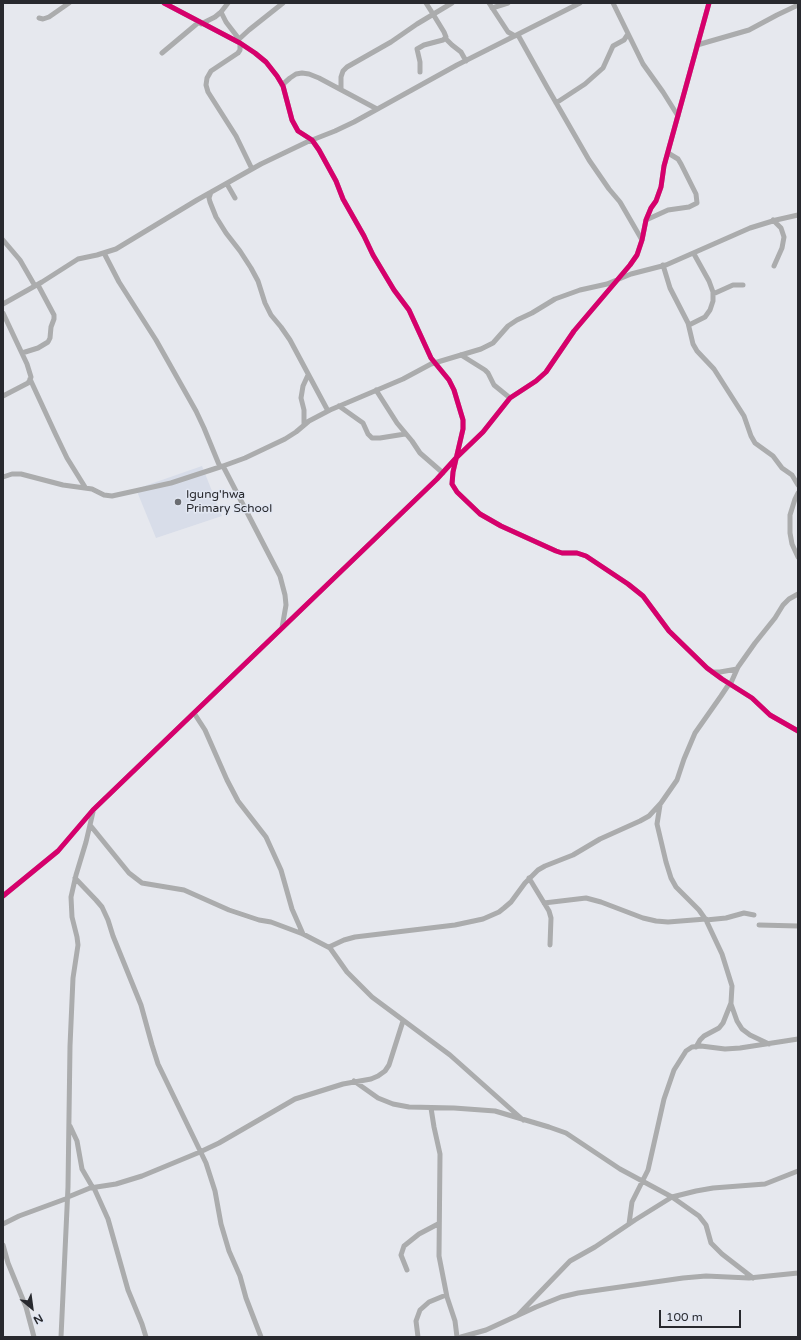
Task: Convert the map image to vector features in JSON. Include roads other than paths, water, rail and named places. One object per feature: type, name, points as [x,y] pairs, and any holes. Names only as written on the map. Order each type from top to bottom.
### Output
[{"type":"street","points":[[39,18],[43,19],[49,17],[69,3]]},
{"type":"street","points":[[164,3],[200,23],[239,41],[266,62],[282,84],[290,114],[298,131],[312,140],[324,159],[336,181],[343,199],[373,255],[394,290],[411,314],[434,363],[450,380],[461,408],[463,420],[463,429],[452,480],[453,487],[457,492],[480,514],[501,526],[556,551],[586,556],[628,584],[643,596],[674,636],[712,672],[752,698],[770,715],[798,731]]},
{"type":"street","points":[[162,53],[200,23],[215,17],[228,3]]},
{"type":"street","points":[[239,41],[283,3]]},
{"type":"street","points":[[426,3],[444,32],[445,38],[461,52],[466,61]]},
{"type":"street","points":[[341,90],[341,77],[343,71],[347,67],[391,42],[452,3]]},
{"type":"street","points":[[489,3],[508,32],[516,35],[592,164],[608,189],[620,202],[642,240]]},
{"type":"street","points":[[492,8],[508,3]]},
{"type":"street","points":[[3,304],[37,285],[78,259],[104,253],[129,241],[252,169],[298,146],[334,132],[466,61],[579,3]]},
{"type":"street","points":[[612,3],[643,64],[678,116]]},
{"type":"street","points":[[3,896],[58,852],[93,810],[443,473],[483,432],[510,398],[543,376],[574,331],[630,265],[636,255],[642,240],[646,220],[659,195],[664,166],[696,45],[709,3]]},
{"type":"street","points":[[696,45],[749,30],[798,5]]},
{"type":"street","points":[[221,12],[239,41],[240,50],[238,53],[211,71],[207,78],[206,84],[208,92],[236,136],[252,169]]},
{"type":"street","points":[[556,104],[603,68],[614,46],[624,40],[628,34]]},
{"type":"street","points":[[420,72],[420,62],[417,49],[445,38]]},
{"type":"street","points":[[282,84],[296,74],[309,74],[377,109]]},
{"type":"street","points":[[646,220],[661,212],[697,204],[696,194],[681,164],[678,159],[668,153]]},
{"type":"street","points":[[227,184],[235,198]]},
{"type":"street","points":[[211,192],[209,198],[216,217],[258,280],[270,315],[286,334],[328,411]]},
{"type":"street","points":[[3,477],[12,474],[21,474],[63,485],[85,487],[104,495],[112,496],[172,483],[222,467],[285,439],[304,425],[328,411],[403,379],[434,363],[481,349],[493,343],[504,330],[516,320],[532,313],[555,299],[580,290],[616,281],[631,274],[694,254],[750,228],[773,220],[798,215]]},
{"type":"street","points":[[773,220],[781,228],[784,237],[782,248],[774,266]]},
{"type":"street","points":[[3,240],[20,260],[37,285],[54,315],[48,342],[38,348],[22,353]]},
{"type":"street","points":[[104,253],[119,282],[156,340],[196,411],[222,467],[280,576],[286,605],[282,628]]},
{"type":"street","points":[[689,325],[700,321],[708,314],[713,301],[713,294],[709,282],[694,254]]},
{"type":"street","points":[[663,265],[670,288],[689,325],[696,351],[716,372],[744,416],[752,439],[761,448],[773,456],[782,468],[792,475],[798,485]]},
{"type":"street","points":[[713,294],[733,285],[743,285]]},
{"type":"street","points":[[3,313],[30,371],[30,379],[68,458],[85,487]]},
{"type":"street","points":[[461,355],[485,370],[494,385],[510,398]]},
{"type":"street","points":[[304,425],[304,410],[301,398],[303,386],[308,375]]},
{"type":"street","points":[[3,396],[28,383],[30,379]]},
{"type":"street","points":[[376,390],[405,434],[422,455],[443,473]]},
{"type":"street","points":[[339,406],[363,423],[368,434],[372,438],[405,434]]},
{"type":"street","points":[[798,493],[790,515],[792,544],[798,557]]},
{"type":"street","points":[[329,947],[355,938],[455,925],[483,919],[499,912],[511,902],[529,878],[538,870],[573,855],[600,839],[640,821],[654,811],[677,780],[695,733],[729,684],[737,669],[783,605],[798,594]]},
{"type":"street","points":[[712,672],[737,669]]},
{"type":"street","points":[[194,713],[205,730],[238,801],[266,837],[279,864],[292,909],[303,934]]},
{"type":"street","points":[[660,804],[657,824],[671,878],[676,887],[706,919],[722,954],[732,986],[731,1004],[722,1026],[704,1036],[696,1047]]},
{"type":"street","points":[[62,1337],[70,1125],[70,1046],[73,978],[78,945],[72,917],[71,897],[93,810]]},
{"type":"street","points":[[90,825],[129,873],[142,883],[184,890],[229,910],[251,918],[271,922],[303,934],[329,947],[347,972],[372,997],[450,1055],[523,1120]]},
{"type":"street","points":[[75,878],[96,900],[106,916],[142,1005],[158,1064],[206,1163],[215,1191],[221,1224],[261,1337]]},
{"type":"street","points":[[529,878],[551,918],[550,945]]},
{"type":"street","points":[[544,903],[586,898],[644,918],[668,922],[726,918],[744,913],[754,915]]},
{"type":"street","points":[[759,925],[774,924],[798,926]]},
{"type":"street","points":[[731,1004],[737,1021],[742,1029],[750,1035],[769,1044]]},
{"type":"street","points":[[3,1224],[68,1197],[93,1188],[116,1184],[142,1176],[200,1152],[219,1143],[254,1121],[295,1099],[354,1081],[371,1079],[385,1071],[389,1065],[403,1021]]},
{"type":"street","points":[[629,1224],[632,1202],[650,1164],[664,1099],[671,1078],[680,1059],[686,1051],[701,1046],[725,1049],[798,1039]]},
{"type":"street","points":[[354,1081],[378,1098],[393,1104],[410,1107],[495,1111],[549,1127],[566,1134],[620,1169],[672,1198],[699,1216],[706,1225],[711,1243],[722,1254],[752,1278]]},
{"type":"street","points":[[431,1108],[440,1154],[438,1224],[439,1256],[446,1295],[455,1321],[456,1337]]},
{"type":"street","points":[[70,1125],[76,1136],[82,1169],[108,1219],[128,1290],[146,1337]]},
{"type":"street","points":[[517,1316],[522,1309],[546,1287],[559,1271],[570,1261],[595,1247],[672,1198],[712,1188],[765,1184],[798,1171]]},
{"type":"street","points":[[407,1270],[401,1255],[404,1246],[418,1234],[438,1224]]},
{"type":"street","points":[[3,1245],[8,1263],[26,1307],[34,1337]]},
{"type":"street","points":[[461,1337],[486,1330],[561,1297],[578,1293],[682,1278],[706,1276],[752,1278],[798,1273]]},
{"type":"street","points":[[418,1337],[416,1321],[420,1310],[429,1302],[446,1295]]},
{"type":"place","name":"Igung'hwa Primary School","points":[[178,502]]}]
